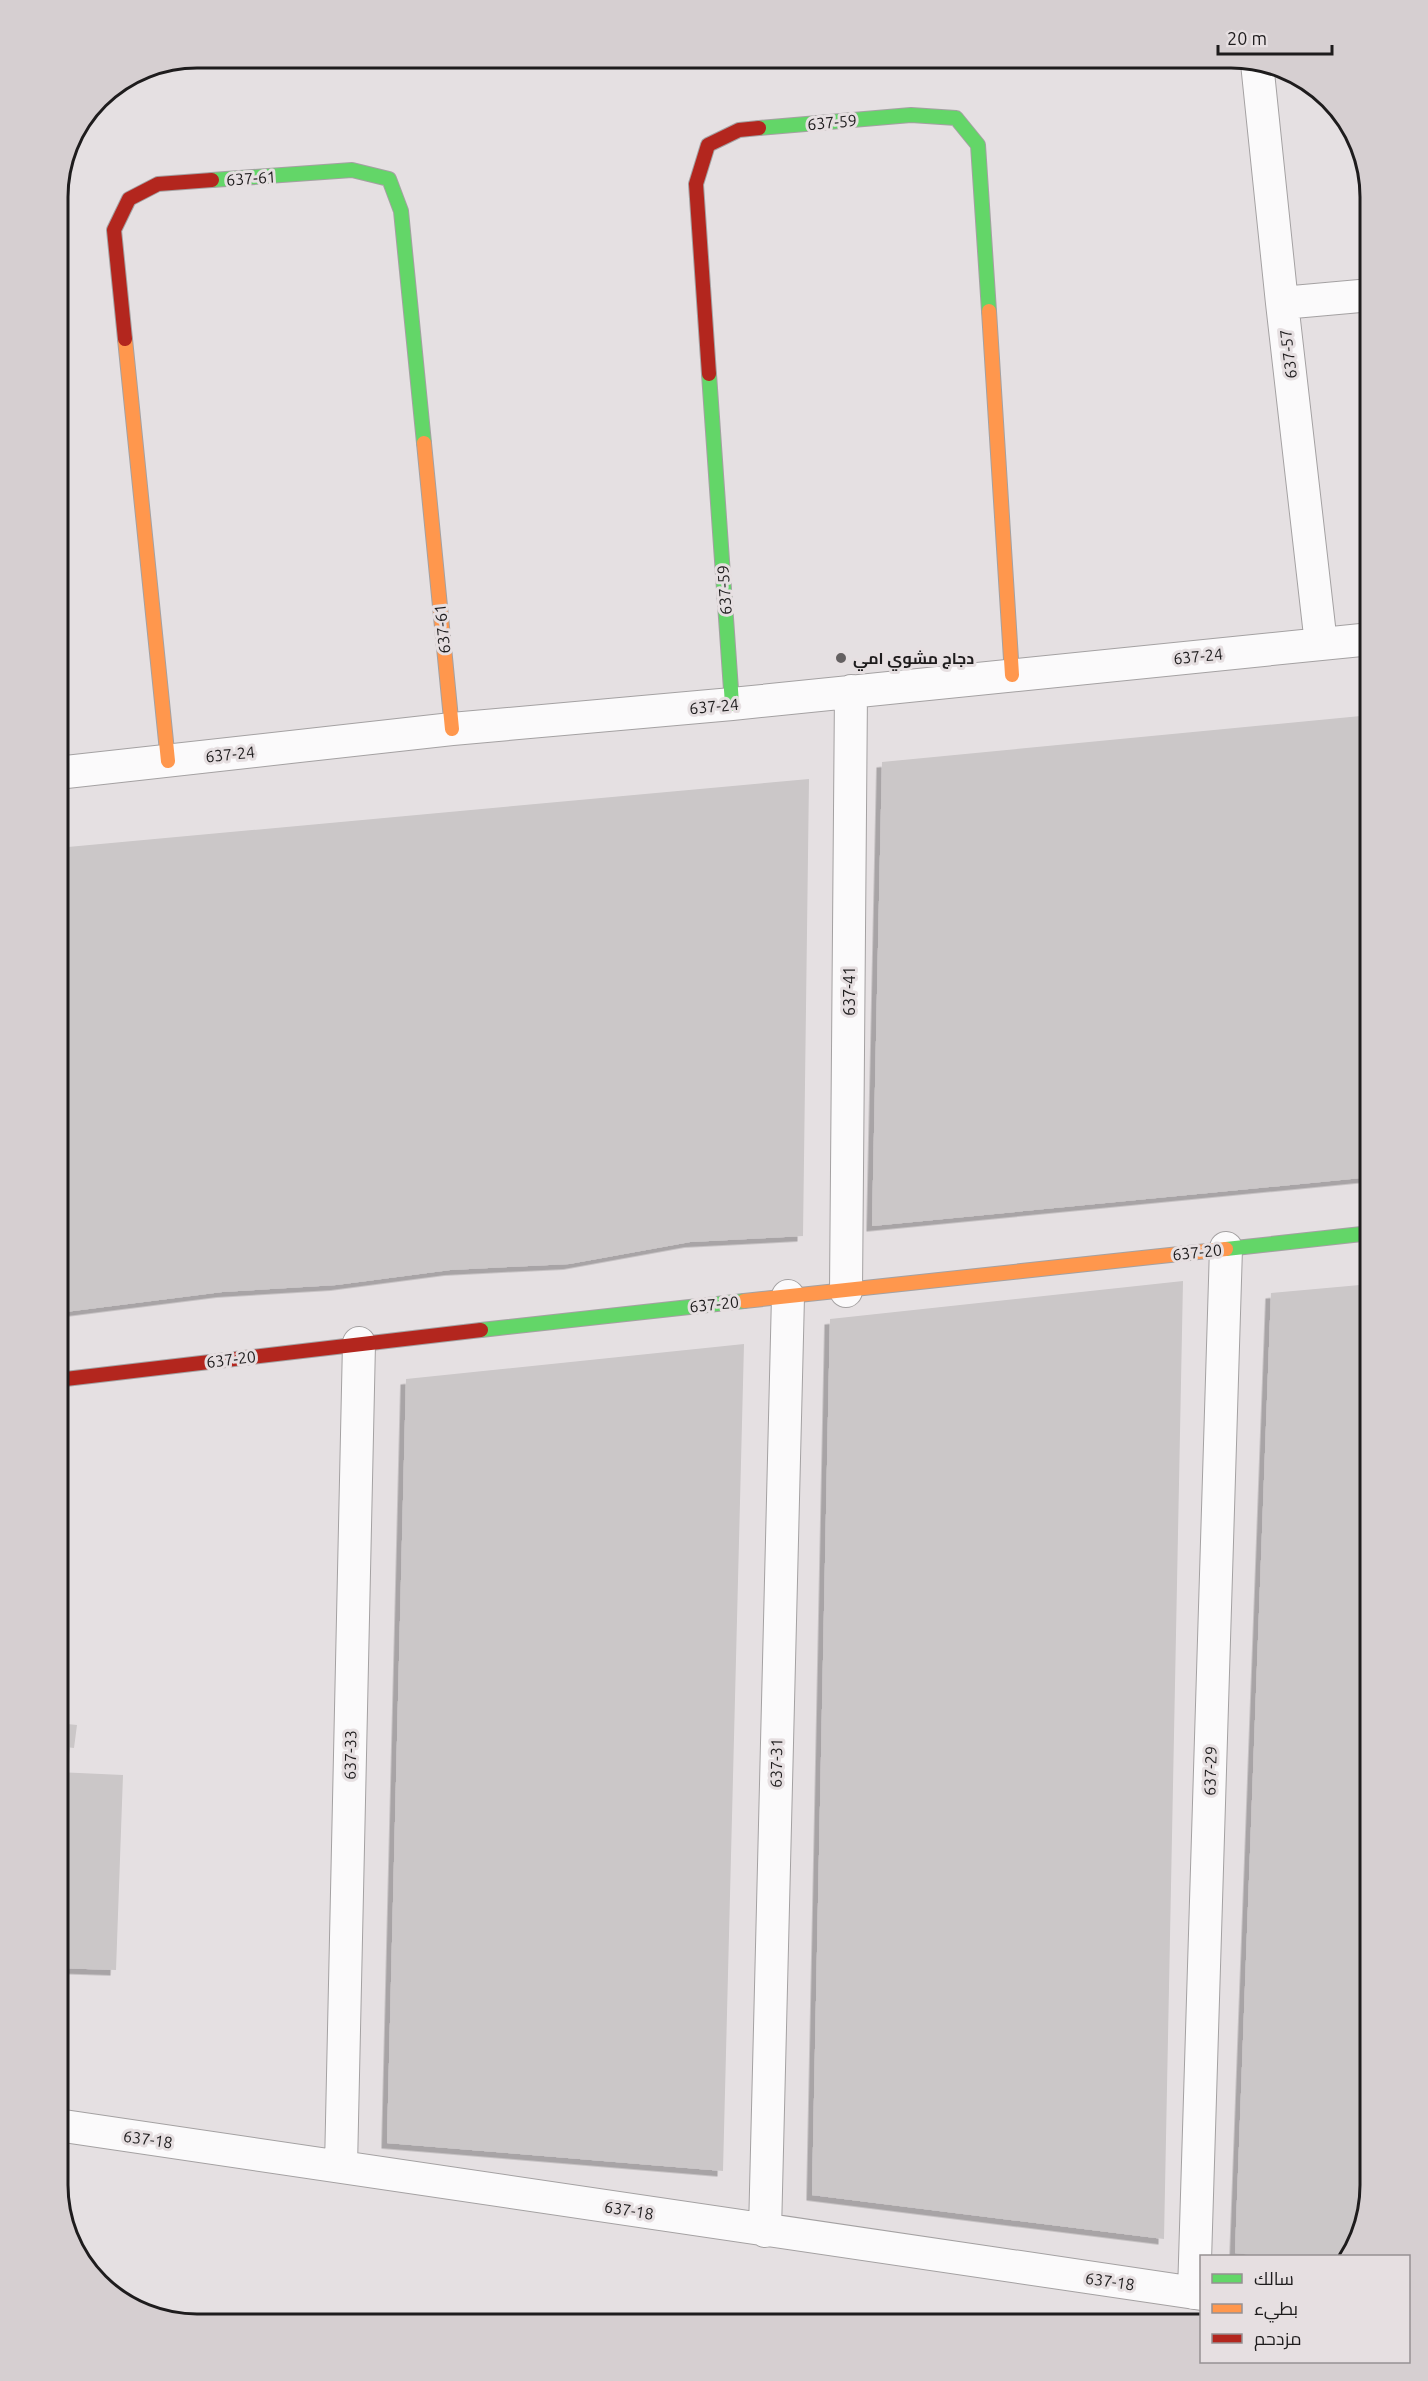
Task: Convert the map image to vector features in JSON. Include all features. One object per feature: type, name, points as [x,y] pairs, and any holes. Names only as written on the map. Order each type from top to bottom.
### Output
[{"type":"street","name":"637-57","points":[[1258,70],[1321,644]]},
{"type":"street","name":"637-59","points":[[732,704],[696,184],[708,145],[739,130],[911,115],[956,118],[978,145],[1012,675]]},
{"type":"street","name":"637-61","points":[[168,761],[114,230],[129,199],[158,184],[352,170],[389,179],[401,210],[452,729]]},
{"type":"street","points":[[1282,303],[1360,296]]},
{"type":"street","name":"637-24","points":[[68,772],[452,729],[732,704],[1360,640]]},
{"type":"street","name":"637-41","points":[[846,1291],[851,691]]},
{"type":"street","name":"637-20","points":[[67,1379],[359,1343],[1360,1234]]},
{"type":"street","name":"637-29","points":[[1198,2294],[1226,1248]]},
{"type":"street","name":"637-31","points":[[765,2231],[788,1296]]},
{"type":"street","name":"637-33","points":[[341,2167],[359,1343]]},
{"type":"street","name":"637-18","points":[[67,2126],[1198,2294]]},
{"type":"building","points":[[1360,716],[1360,1178],[872,1226],[882,762]]},
{"type":"building","points":[[809,779],[803,1236],[690,1242],[569,1264],[450,1270],[336,1285],[222,1292],[67,1312],[68,847]]},
{"type":"building","points":[[1183,1281],[1164,2239],[812,2195],[830,1319]]},
{"type":"building","points":[[1360,1285],[1360,2184],[1354,2226],[1340,2255],[1235,2253],[1271,1293]]},
{"type":"building","points":[[744,1344],[723,2171],[387,2143],[406,1379]]},
{"type":"building","points":[[67,1724],[77,1725],[74,1748],[67,1747]]},
{"type":"building","points":[[67,1772],[123,1775],[116,1970],[67,1968]]},
{"type":"traffic: fast","points":[[759,128],[911,115],[956,118],[978,145],[989,311]]},
{"type":"traffic: fast","points":[[212,180],[352,170],[389,179],[401,211],[424,443]]},
{"type":"traffic: fast","points":[[709,374],[732,704]]},
{"type":"traffic: fast","points":[[1226,1249],[1360,1234]]},
{"type":"traffic: fast","points":[[481,1330],[744,1301]]},
{"type":"traffic: slow","points":[[989,311],[1012,675]]},
{"type":"traffic: slow","points":[[125,339],[168,761]]},
{"type":"traffic: slow","points":[[424,443],[452,729]]},
{"type":"traffic: slow","points":[[744,1301],[1226,1249]]},
{"type":"traffic: jam","points":[[709,374],[696,184],[708,145],[739,130],[759,128]]},
{"type":"traffic: jam","points":[[125,339],[114,230],[129,199],[158,184],[212,180]]},
{"type":"traffic: jam","points":[[67,1379],[481,1330]]},
{"type":"place","name":"دجاج مشوي امي","points":[[841,658]]}]
